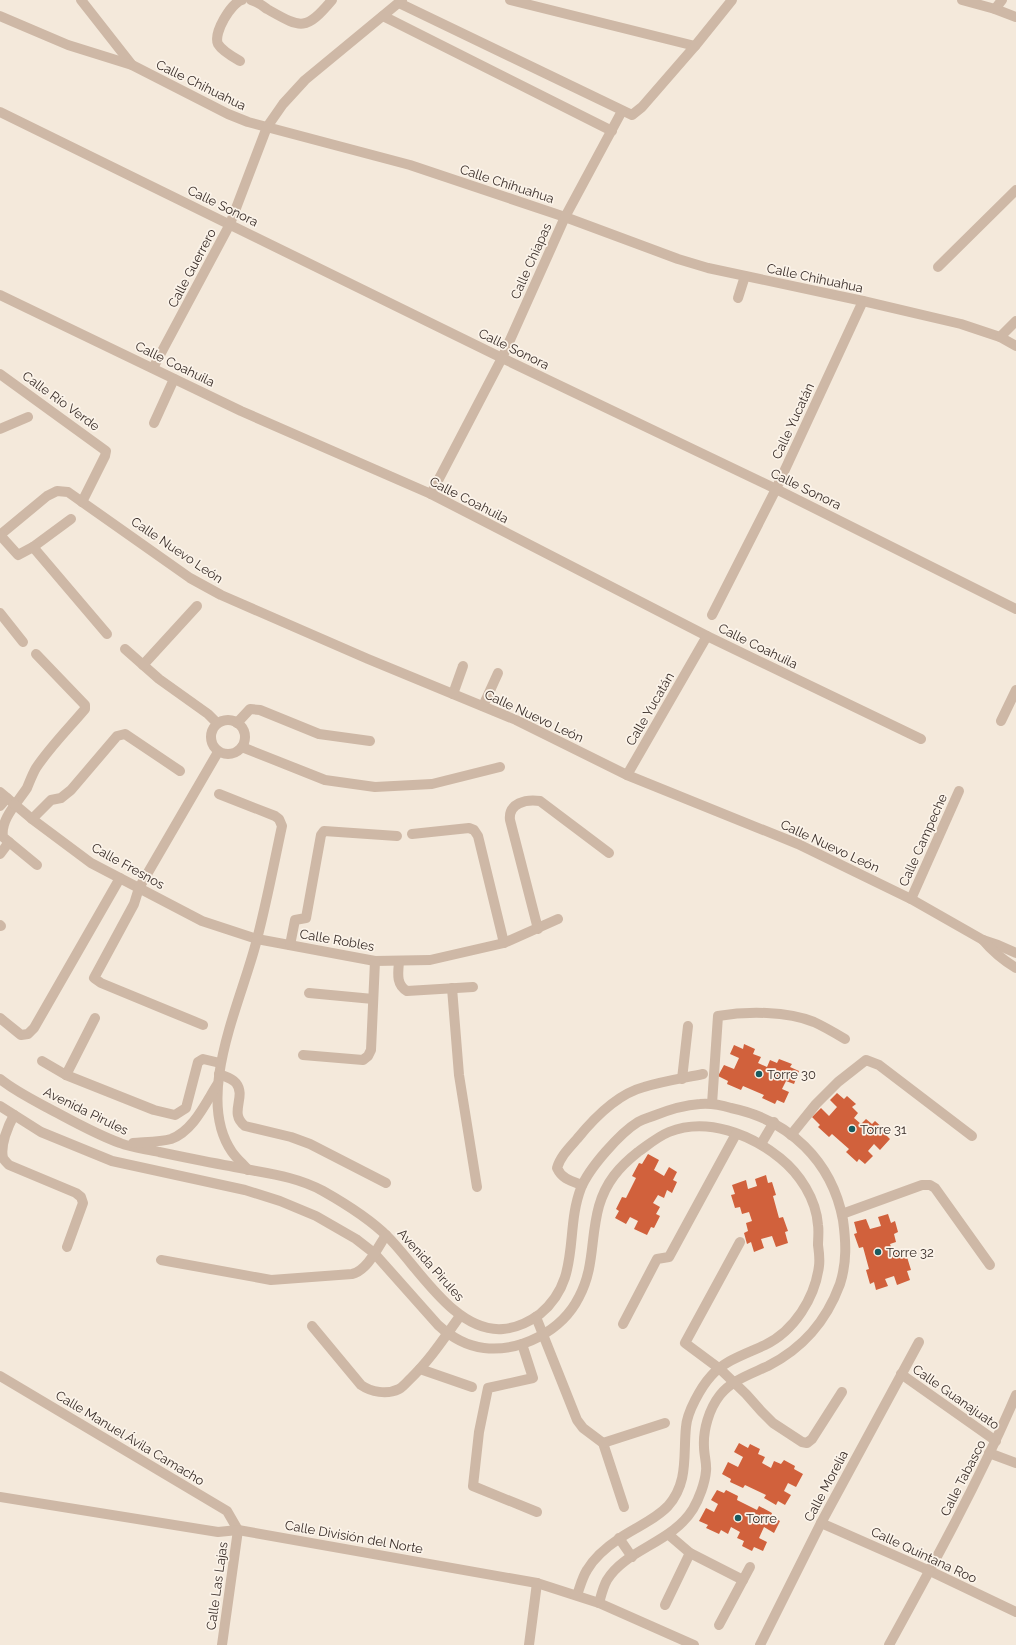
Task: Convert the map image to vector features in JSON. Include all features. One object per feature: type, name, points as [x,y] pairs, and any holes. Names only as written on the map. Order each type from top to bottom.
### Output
[{"type":"street","points":[[81,0],[132,65]]},
{"type":"street","points":[[240,61],[218,44],[217,36],[219,28],[233,6],[242,0]]},
{"type":"street","points":[[251,0],[292,23],[304,24],[315,20],[332,0]]},
{"type":"street","points":[[510,0],[695,46]]},
{"type":"street","points":[[400,1],[632,115],[642,107],[695,46],[732,0]]},
{"type":"street","points":[[962,0],[995,9],[1016,17]]},
{"type":"street","points":[[995,9],[1002,0]]},
{"type":"street","name":"Calle Guerrero","points":[[153,368],[230,224],[267,127],[283,104],[304,80],[400,1]]},
{"type":"street","name":"Calle Chihuahua","points":[[0,16],[68,45],[132,65],[228,114],[267,127],[410,165],[565,217],[678,259],[745,276],[961,324],[1000,337],[1016,346]]},
{"type":"street","points":[[383,16],[612,131]]},
{"type":"street","name":"Calle Chiapas","points":[[431,494],[502,358],[565,217],[622,111]]},
{"type":"street","name":"Calle Sonora","points":[[0,112],[502,358],[776,489],[1016,609]]},
{"type":"street","points":[[938,267],[1016,190]]},
{"type":"street","points":[[738,298],[745,276]]},
{"type":"street","name":"Calle Coahuila","points":[[0,295],[249,414],[431,494],[707,636],[921,739]]},
{"type":"street","name":"Calle Yucatán","points":[[712,615],[776,489],[863,301]]},
{"type":"street","points":[[1000,337],[1016,321]]},
{"type":"street","name":"Calle Río Verde","points":[[0,374],[106,451],[105,456],[82,502]]},
{"type":"street","points":[[154,423],[174,379]]},
{"type":"street","points":[[0,429],[28,418]]},
{"type":"street","name":"Calle Nuevo León","points":[[0,535],[52,493],[63,491],[68,492],[190,578],[221,595],[368,659],[516,720],[628,775],[798,844],[911,899],[982,940],[1016,953]]},
{"type":"street","points":[[0,535],[18,555],[32,547],[71,519]]},
{"type":"street","points":[[32,547],[107,634]]},
{"type":"street","points":[[142,665],[197,606]]},
{"type":"street","points":[[0,613],[23,642]]},
{"type":"street","name":"Calle Yucatán","points":[[628,775],[707,636]]},
{"type":"street","points":[[125,649],[142,665],[208,714],[217,723]]},
{"type":"street","points":[[0,806],[7,798],[27,787],[30,777],[37,766],[85,709],[85,705],[36,654]]},
{"type":"street","points":[[453,694],[463,666]]},
{"type":"street","points":[[483,706],[498,673]]},
{"type":"street","points":[[1001,721],[1016,690]]},
{"type":"street","points":[[237,722],[250,709],[260,710],[319,734],[370,741]]},
{"type":"street","points":[[224,720],[237,722],[242,727],[245,734],[245,740],[242,747],[238,752],[231,755],[224,755],[218,752],[210,741],[210,734],[213,728],[217,723],[224,720]]},
{"type":"street","points":[[32,820],[51,800],[61,798],[71,790],[117,736],[121,734],[125,734],[180,771]]},
{"type":"street","points":[[242,747],[326,780],[375,787],[432,784],[500,767]]},
{"type":"street","points":[[204,1025],[101,983],[94,978],[134,904],[139,888],[218,752]]},
{"type":"street","name":"Calle Campeche","points":[[911,899],[959,791]]},
{"type":"street","points":[[219,794],[275,816],[282,826],[257,939],[220,1063],[217,1085],[218,1112],[222,1131],[232,1152],[248,1170]]},
{"type":"street","points":[[7,798],[1,828],[3,837],[37,865]]},
{"type":"street","name":"Calle Fresnos","points":[[7,798],[32,820],[91,864],[202,921],[257,939]]},
{"type":"street","points":[[538,929],[510,820],[509,814],[513,807],[530,799],[540,800],[609,853]]},
{"type":"street","points":[[412,834],[469,828],[474,830],[478,836],[504,943]]},
{"type":"street","points":[[290,945],[295,920],[306,918],[321,835],[324,831],[397,836]]},
{"type":"street","points":[[0,854],[9,842]]},
{"type":"street","points":[[0,1018],[21,1035],[28,1034],[34,1028],[120,878]]},
{"type":"street","name":"Calle Robles","points":[[257,939],[375,961],[399,962],[430,960],[504,943],[558,920]]},
{"type":"street","name":"Calle Nuevo León","points":[[982,940],[998,956],[1016,968]]},
{"type":"street","points":[[303,1055],[363,1060],[368,1056],[371,1050],[375,961]]},
{"type":"street","points":[[399,962],[399,984],[407,991],[473,987]]},
{"type":"street","points":[[452,988],[459,1075],[477,1187]]},
{"type":"street","points":[[309,994],[373,999]]},
{"type":"street","points":[[712,1104],[718,1016],[733,1013],[782,1014],[813,1022],[845,1039]]},
{"type":"street","points":[[66,1075],[95,1018]]},
{"type":"street","points":[[682,1079],[688,1026]]},
{"type":"street","points":[[42,1061],[66,1075],[154,1110],[175,1115],[186,1108],[198,1062],[203,1059],[220,1063]]},
{"type":"street","points":[[791,1135],[816,1104],[838,1082],[866,1060],[879,1065],[972,1136]]},
{"type":"street","points":[[219,1074],[236,1083],[239,1092],[237,1116],[239,1122],[245,1126],[291,1137],[310,1144],[386,1183]]},
{"type":"street","points":[[582,1185],[564,1178],[560,1175],[557,1168],[559,1160],[589,1125],[623,1097],[642,1087],[703,1074]]},
{"type":"street","name":"Avenida Pirules","points":[[0,1079],[11,1088],[122,1144],[248,1170],[290,1177],[320,1189],[365,1217],[386,1235],[409,1259],[436,1292],[460,1316],[492,1329],[508,1329],[523,1324],[536,1317],[550,1305],[566,1278],[576,1210],[582,1185],[608,1148],[638,1122],[669,1109],[697,1104],[712,1104],[749,1112],[774,1122],[812,1153],[827,1176],[842,1214],[846,1242],[845,1261],[840,1282],[830,1307],[816,1328],[802,1344],[786,1356],[734,1382],[722,1393],[713,1407],[706,1424],[703,1442],[706,1471],[693,1510],[669,1535],[632,1557],[617,1569],[606,1582],[599,1603]]},
{"type":"street","points":[[122,1144],[170,1139],[186,1130],[199,1114],[217,1085]]},
{"type":"street","points":[[0,1106],[41,1132],[112,1161],[245,1190],[280,1201],[329,1224],[356,1239],[374,1253],[438,1325],[448,1333],[467,1344],[482,1348],[503,1348],[522,1344],[542,1336],[571,1310],[585,1285],[591,1266],[593,1234],[599,1206],[604,1193],[618,1168],[652,1142],[668,1132],[684,1128],[703,1126],[720,1129],[761,1144],[783,1160],[807,1189],[818,1223],[819,1264],[815,1285],[807,1303],[797,1319],[784,1332],[768,1344],[732,1360],[711,1375],[696,1397],[686,1423],[685,1467],[680,1487],[668,1505],[650,1521],[619,1538],[595,1560],[586,1571],[577,1595]]},
{"type":"street","points":[[14,1115],[6,1129],[1,1149],[3,1158],[10,1165],[76,1193],[81,1197],[83,1203],[67,1247]]},
{"type":"street","points":[[761,1144],[774,1122]]},
{"type":"street","points":[[623,1324],[657,1259],[669,1257],[736,1134]]},
{"type":"street","points":[[842,1214],[922,1185],[930,1185],[935,1188],[990,1265]]},
{"type":"street","points":[[161,1260],[271,1280],[358,1273],[366,1266],[386,1235]]},
{"type":"street","points":[[740,1242],[685,1343],[720,1368],[773,1424],[802,1442],[807,1442],[812,1439],[842,1392]]},
{"type":"street","points":[[312,1326],[361,1385],[369,1390],[382,1392],[400,1389],[439,1347],[460,1316]]},
{"type":"street","points":[[536,1317],[542,1336],[577,1420],[583,1428],[602,1444],[624,1507]]},
{"type":"street","name":"Calle Morelia","points":[[760,1645],[821,1523],[919,1342]]},
{"type":"street","points":[[522,1344],[533,1378],[488,1388],[479,1432],[473,1486],[537,1512]]},
{"type":"street","points":[[420,1369],[472,1387]]},
{"type":"street","name":"Calle Guanajuato","points":[[902,1374],[996,1441]]},
{"type":"street","name":"Calle Manuel Ávila Camacho","points":[[0,1376],[227,1510],[238,1530]]},
{"type":"street","name":"Calle Tabasco","points":[[889,1645],[930,1571],[996,1441],[1016,1395]]},
{"type":"street","points":[[602,1444],[665,1423]]},
{"type":"street","points":[[989,1453],[1016,1463]]},
{"type":"street","name":"Calle División del Norte","points":[[0,1497],[218,1532],[238,1530],[537,1583],[599,1603],[694,1645]]},
{"type":"street","name":"Calle Quintana Roo","points":[[821,1523],[930,1571],[1016,1612]]},
{"type":"street","name":"Calle Las Lajas","points":[[222,1645],[238,1530]]},
{"type":"street","points":[[669,1535],[690,1553],[743,1580]]},
{"type":"street","points":[[619,1538],[632,1557]]},
{"type":"street","points":[[665,1605],[690,1553]]},
{"type":"street","points":[[719,1625],[750,1567]]},
{"type":"street","points":[[529,1645],[537,1583]]},
{"type":"building","name":"Torre 30","points":[[744,1044],[755,1049],[753,1054],[761,1057],[758,1063],[767,1067],[770,1060],[777,1063],[779,1059],[792,1064],[790,1067],[799,1071],[794,1084],[786,1081],[782,1089],[789,1092],[784,1103],[777,1100],[775,1104],[762,1098],[764,1095],[743,1086],[741,1090],[727,1084],[728,1081],[718,1076],[724,1065],[734,1069],[739,1058],[730,1054],[734,1045],[743,1049]]},
{"type":"building","name":"Torre 31","points":[[837,1093],[844,1099],[847,1096],[856,1104],[852,1107],[858,1113],[854,1118],[861,1124],[866,1119],[872,1124],[875,1121],[885,1130],[883,1132],[890,1139],[880,1150],[874,1144],[868,1151],[873,1156],[865,1164],[859,1159],[857,1162],[846,1152],[849,1149],[832,1134],[829,1137],[818,1127],[820,1125],[812,1117],[821,1108],[829,1116],[837,1107],[830,1100]]},
{"type":"building","points":[[648,1154],[659,1160],[654,1170],[664,1176],[669,1167],[677,1172],[673,1180],[677,1182],[672,1193],[667,1190],[664,1198],[658,1195],[653,1203],[660,1207],[656,1214],[660,1216],[654,1228],[651,1227],[647,1235],[634,1229],[638,1221],[630,1217],[626,1224],[615,1218],[619,1211],[616,1209],[622,1197],[626,1198],[636,1178],[632,1176],[639,1163],[642,1164]]},
{"type":"building","points":[[766,1175],[768,1183],[772,1182],[776,1195],[773,1196],[779,1218],[783,1217],[788,1231],[785,1232],[788,1243],[776,1247],[772,1236],[761,1239],[764,1248],[754,1252],[751,1242],[747,1244],[744,1233],[748,1231],[746,1223],[752,1221],[749,1212],[742,1214],[740,1207],[735,1208],[731,1195],[735,1194],[732,1185],[746,1180],[748,1189],[757,1186],[755,1179]]},
{"type":"building","name":"Torre 32","points":[[888,1214],[891,1223],[895,1221],[898,1232],[894,1234],[896,1242],[890,1244],[893,1253],[900,1251],[902,1258],[907,1257],[911,1270],[907,1271],[910,1280],[897,1285],[894,1276],[885,1279],[888,1286],[876,1290],[874,1282],[870,1284],[866,1270],[869,1269],[863,1247],[859,1248],[854,1234],[857,1233],[854,1222],[866,1219],[870,1229],[881,1226],[878,1217]]},
{"type":"building","name":"Torre","points":[[739,1443],[748,1448],[750,1444],[760,1449],[758,1454],[765,1457],[762,1463],[771,1468],[774,1461],[781,1464],[784,1460],[795,1466],[794,1469],[803,1474],[796,1487],[788,1483],[784,1491],[791,1495],[785,1505],[778,1501],[776,1505],[764,1498],[766,1495],[745,1485],[743,1488],[730,1482],[731,1479],[722,1474],[728,1462],[738,1467],[743,1457],[734,1452]]},
{"type":"building","name":"Torre","points":[[717,1490],[724,1493],[726,1490],[738,1496],[737,1500],[757,1510],[759,1506],[772,1513],[771,1516],[780,1521],[774,1533],[764,1527],[759,1538],[767,1542],[763,1551],[754,1547],[752,1551],[742,1546],[744,1541],[737,1538],[740,1532],[731,1527],[728,1534],[721,1530],[719,1534],[706,1528],[708,1525],[699,1521],[706,1508],[714,1512],[718,1504],[711,1500]]},
{"type":"place","name":"Torre 30","points":[[759,1074]]},
{"type":"place","name":"Torre 31","points":[[852,1129]]},
{"type":"place","name":"Torre 32","points":[[878,1252]]},
{"type":"place","name":"Torre","points":[[738,1518]]}]
